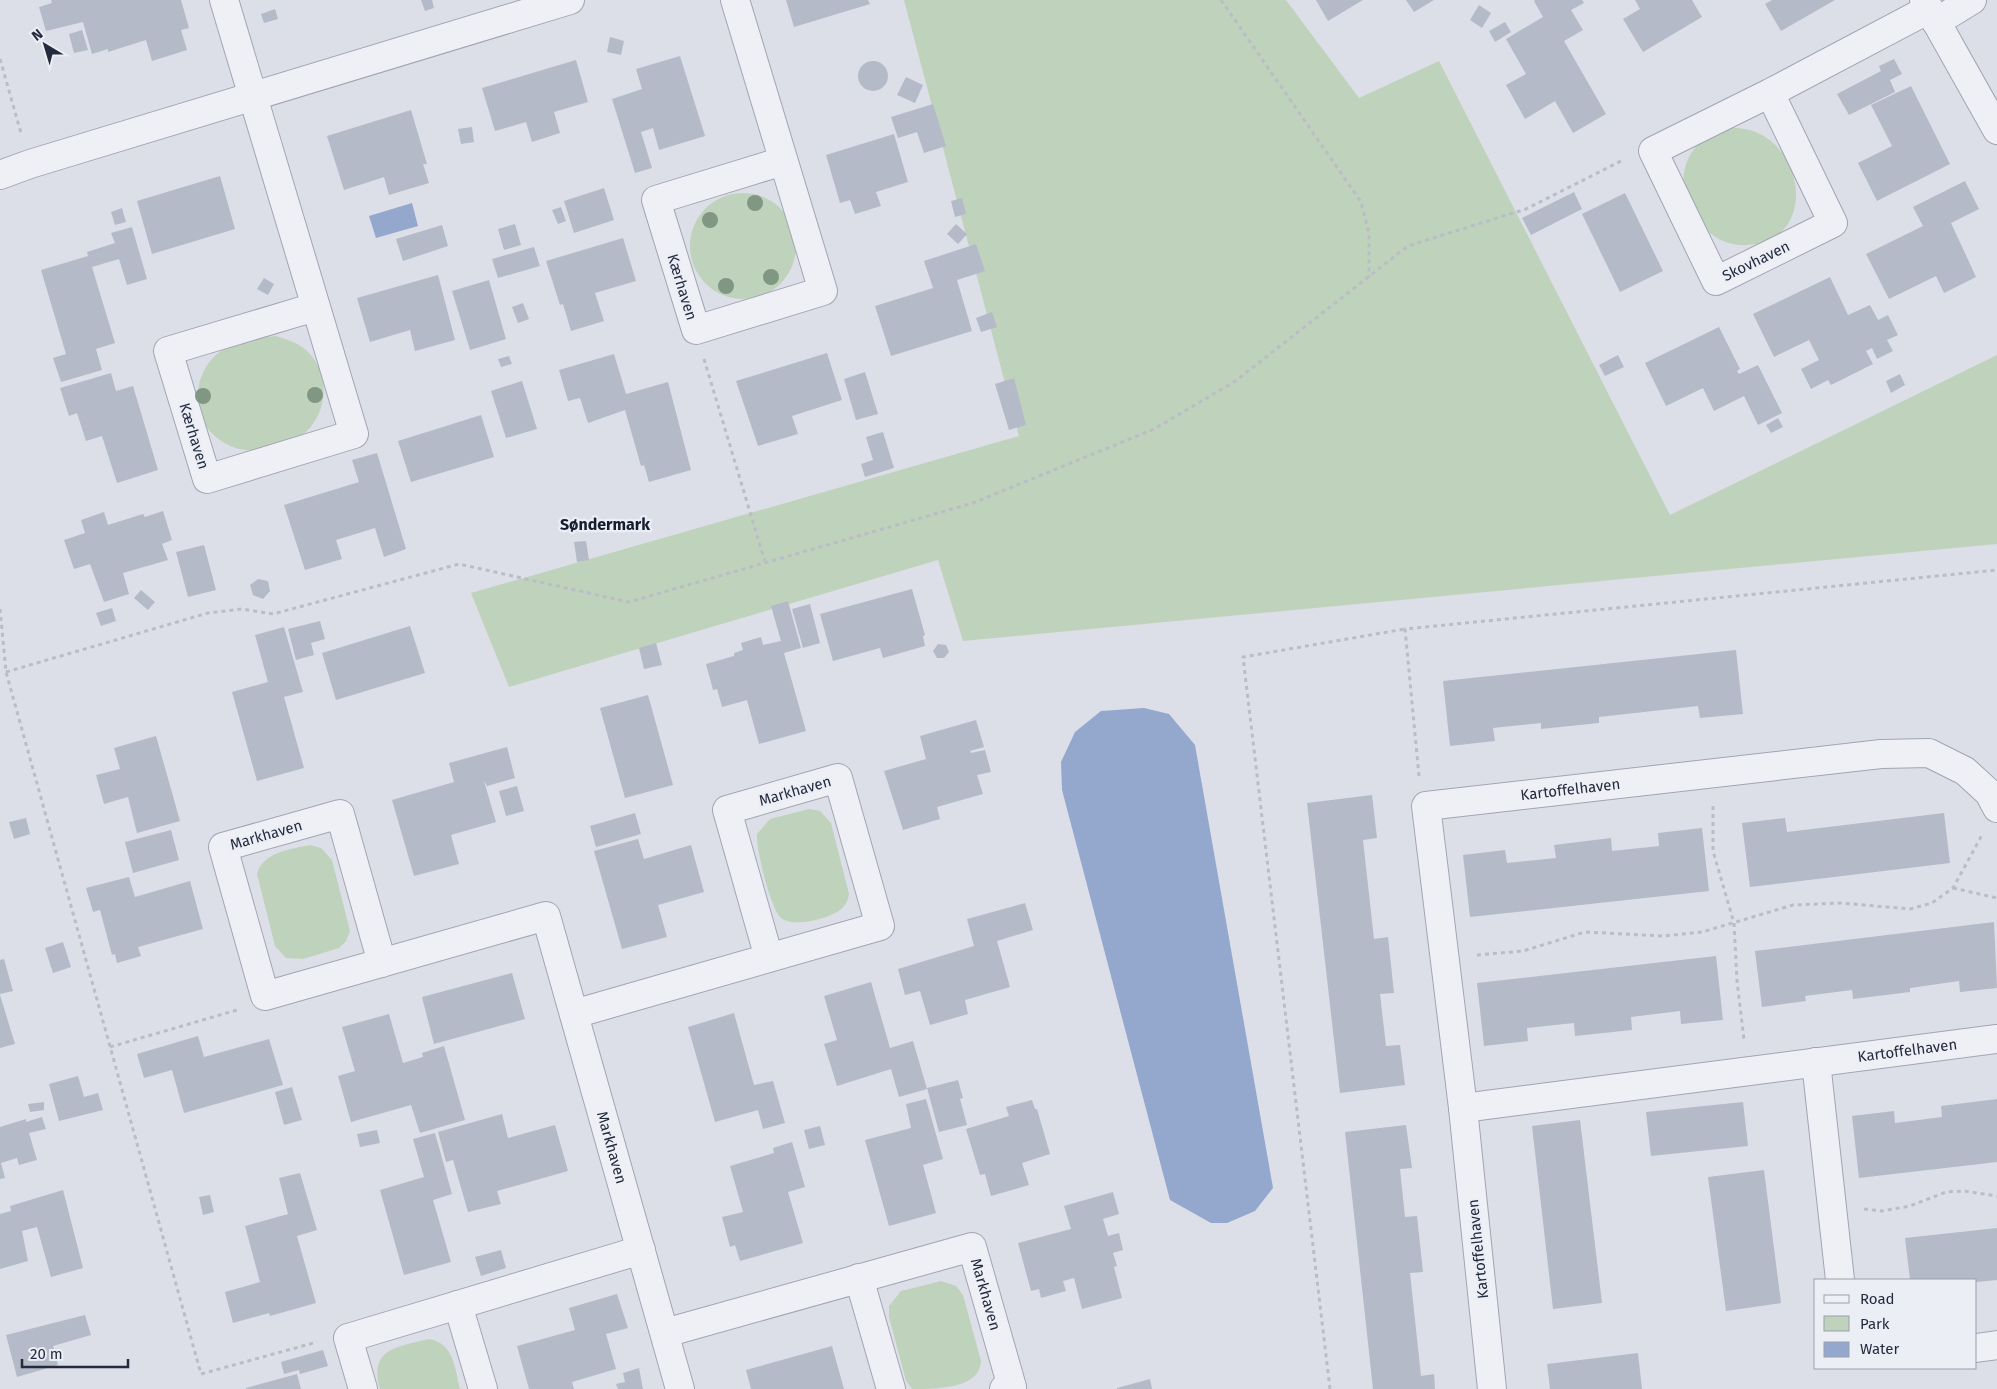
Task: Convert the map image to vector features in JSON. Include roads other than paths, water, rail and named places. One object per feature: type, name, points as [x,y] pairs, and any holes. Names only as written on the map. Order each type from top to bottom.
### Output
[{"type":"street","name":"Kærhaven","points":[[224,0],[354,434],[207,479],[168,352],[315,307]]},
{"type":"street","points":[[0,175],[30,164],[570,0]]},
{"type":"street","name":"Kærhaven","points":[[735,0],[823,291],[696,330],[656,200],[783,161]]},
{"type":"street","points":[[1770,93],[1930,10],[1972,0]]},
{"type":"street","points":[[1930,10],[1997,130]]},
{"type":"street","name":"Skovhaven","points":[[1770,93],[1833,223],[1716,281],[1653,150],[1770,93]]},
{"type":"street","name":"Kartoffelhaven","points":[[1492,1389],[1463,1108],[1426,806],[1881,754],[1929,753],[1965,771],[1989,794],[1991,819]]},
{"type":"street","name":"Markhaven","points":[[574,1014],[769,958],[880,926],[838,778],[727,810],[769,958]]},
{"type":"street","name":"Markhaven","points":[[382,963],[340,814],[223,847],[265,996],[382,963],[546,916],[680,1389]]},
{"type":"street","name":"Kartoffelhaven","points":[[1463,1108],[1997,1039]]},
{"type":"street","points":[[1816,1062],[1840,1279]]},
{"type":"street","name":"Markhaven","points":[[665,1333],[972,1247],[1012,1387],[1004,1389]]},
{"type":"street","points":[[363,1389],[348,1338],[641,1250]]},
{"type":"street","points":[[860,1278],[891,1389]]},
{"type":"street","points":[[458,1305],[483,1389]]},
{"type":"street","points":[[1977,1348],[1997,1345]]},
{"type":"water","points":[[412,203],[418,226],[376,238],[369,216]]},
{"type":"water","points":[[1144,708],[1169,714],[1195,745],[1273,1188],[1255,1211],[1227,1223],[1211,1223],[1170,1200],[1062,790],[1061,762],[1075,732],[1101,711]]},
{"type":"district","name":"Søndermark","points":[[605,524]]}]
